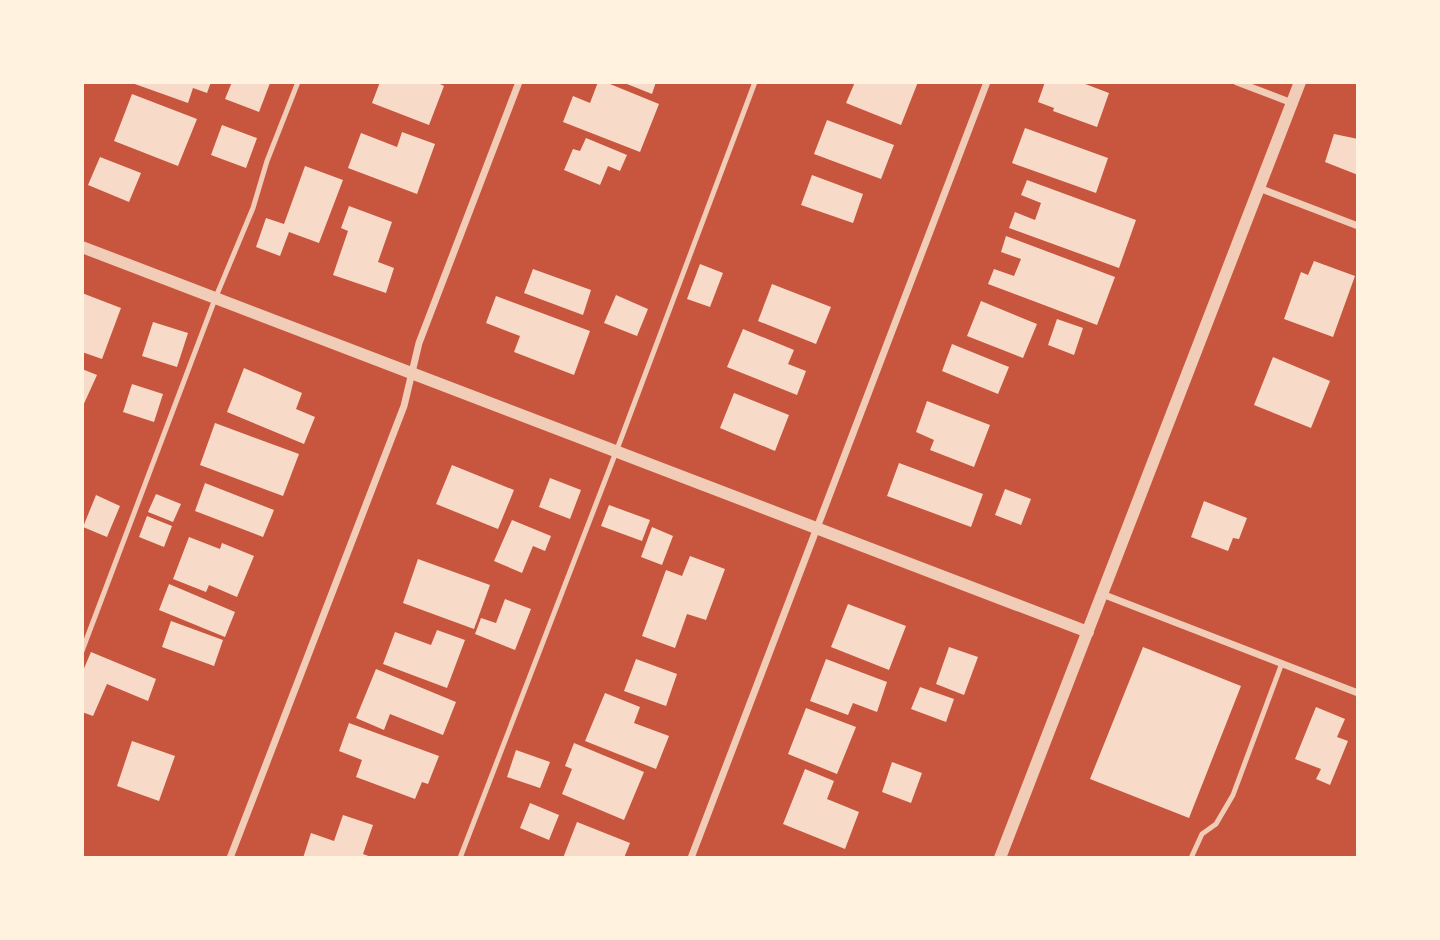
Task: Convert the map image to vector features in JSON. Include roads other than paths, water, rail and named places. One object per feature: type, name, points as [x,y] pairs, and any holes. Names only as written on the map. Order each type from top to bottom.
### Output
[{"type":"street","points":[[230,858],[404,406],[419,343],[519,82]]},
{"type":"street","points":[[691,858],[987,82]]},
{"type":"street","points":[[1237,82],[1292,103]]},
{"type":"street","points":[[1000,858],[1300,82]]},
{"type":"street","points":[[1259,188],[1358,226]]},
{"type":"street","points":[[82,247],[1087,632]]},
{"type":"street","points":[[1102,594],[1358,692]]},
{"type":"lane","points":[[82,651],[215,299],[253,208],[267,161],[298,82]]},
{"type":"lane","points":[[460,858],[755,82]]},
{"type":"lane","points":[[1191,858],[1202,834],[1216,824],[1233,795],[1282,663]]}]
